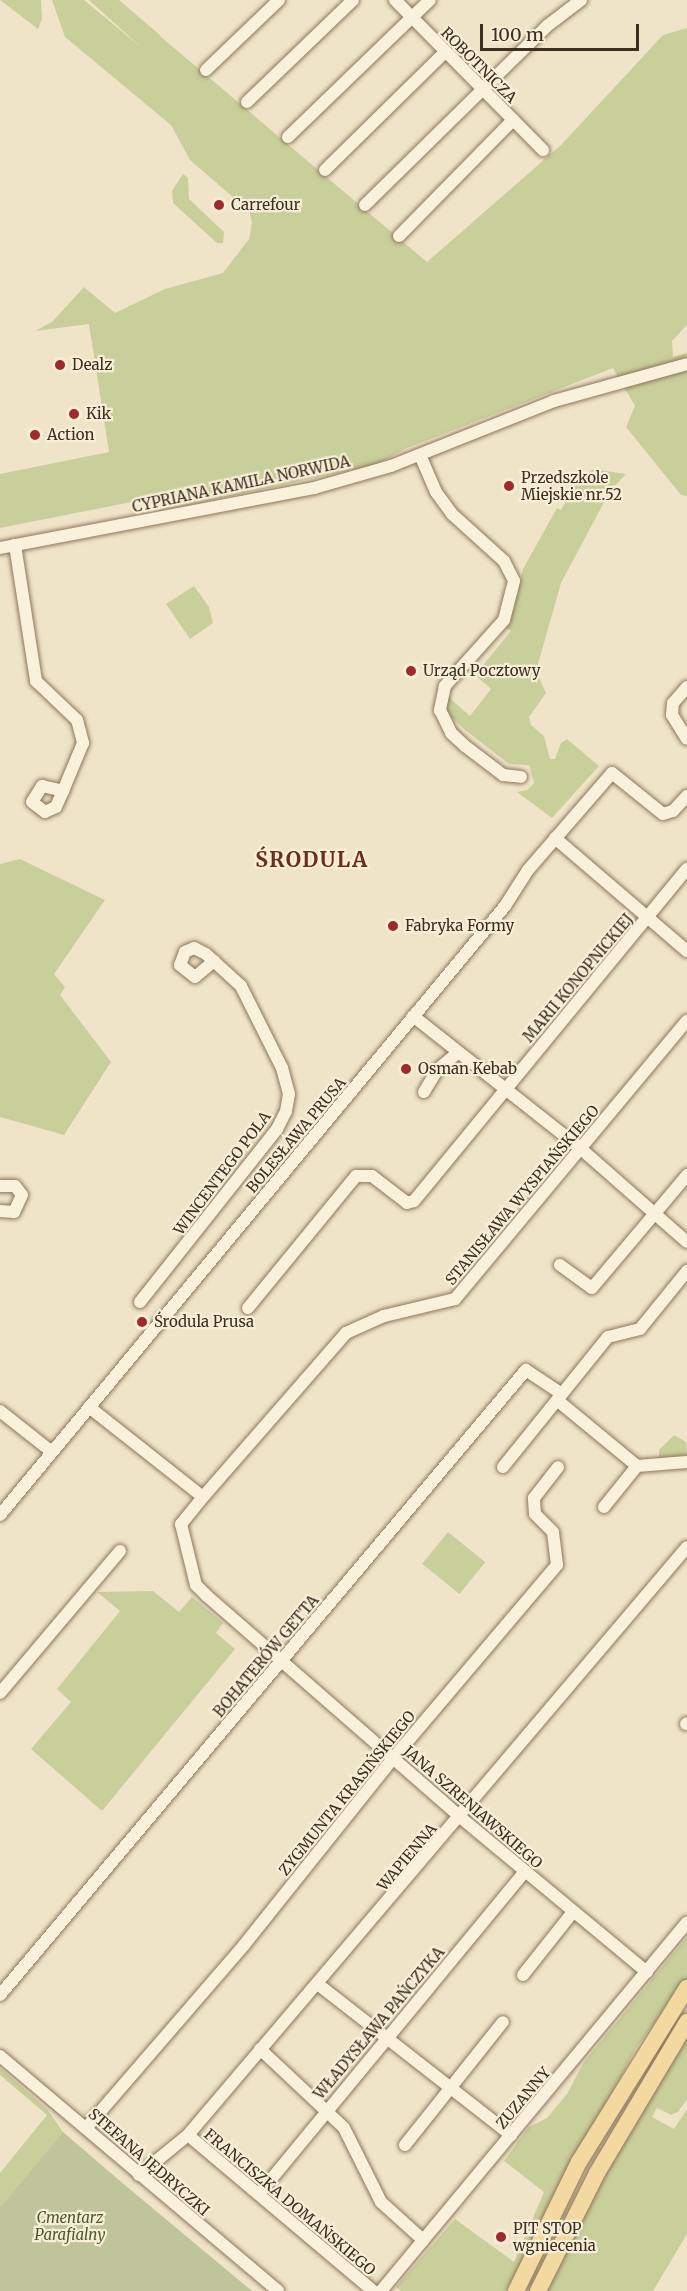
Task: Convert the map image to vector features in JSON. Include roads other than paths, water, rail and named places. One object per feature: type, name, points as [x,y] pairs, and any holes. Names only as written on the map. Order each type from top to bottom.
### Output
[{"type":"main road","points":[[516,2291],[579,2162],[687,1988]]},
{"type":"main road","points":[[538,2291],[597,2173],[687,2022]]},
{"type":"street","points":[[206,70],[279,0]]},
{"type":"street","points":[[247,102],[353,0]]},
{"type":"street","name":"ROBOTNICZA","points":[[395,0],[543,150]]},
{"type":"street","points":[[288,137],[430,0]]},
{"type":"street","points":[[365,205],[547,26],[581,0]]},
{"type":"street","points":[[325,170],[446,52]]},
{"type":"street","points":[[399,236],[513,120]]},
{"type":"street","name":"CYPRIANA KAMILA NORWIDA","points":[[0,548],[314,488],[420,455],[554,401],[687,364]]},
{"type":"street","points":[[420,455],[436,492],[452,514],[504,561],[513,581],[504,620],[445,686],[440,710],[451,733],[465,746],[503,775],[521,777]]},
{"type":"street","points":[[15,545],[36,681],[76,720],[83,743],[63,791]]},
{"type":"street","points":[[687,687],[673,703],[672,715],[687,739]]},
{"type":"street","name":"BOLESŁAWA PRUSA","points":[[0,1515],[505,906],[528,870],[612,773],[663,814],[673,811],[687,796]]},
{"type":"street","points":[[555,838],[687,951]]},
{"type":"street","name":"MARII KONOPNICKIEJ","points":[[248,1308],[356,1176],[372,1176],[407,1203],[414,1201],[687,869]]},
{"type":"street","name":"WINCENTEGO POLA","points":[[140,1302],[277,1129],[286,1111],[289,1094],[282,1068],[251,1003],[242,986],[214,962]]},
{"type":"street","points":[[413,1016],[580,1148],[687,1242]]},
{"type":"street","name":"STANISŁAWA WYSPIAŃSKIEGO","points":[[281,1662],[196,1585],[181,1524],[346,1334],[384,1316],[455,1299],[687,1021]]},
{"type":"street","points":[[424,1092],[437,1071],[457,1053]]},
{"type":"street","points":[[560,1265],[592,1288],[687,1175]]},
{"type":"street","points":[[0,1186],[15,1186],[22,1195],[14,1212],[0,1211]]},
{"type":"street","points":[[503,1467],[608,1337],[640,1329],[687,1271]]},
{"type":"street","name":"BOHATERÓW GETTA","points":[[0,1995],[526,1370],[560,1397]]},
{"type":"street","points":[[560,1397],[637,1466],[687,1462]]},
{"type":"street","points":[[89,1407],[203,1497]]},
{"type":"street","points":[[0,1411],[52,1452]]},
{"type":"street","points":[[604,1507],[637,1466]]},
{"type":"street","name":"ZYGMUNTA KRASIŃSKIEGO","points":[[87,2127],[244,1945],[393,1758],[556,1565],[553,1532],[535,1514],[534,1498],[558,1467]]},
{"type":"street","name":"WAPIENNA","points":[[139,2175],[188,2135],[260,2049],[319,1985],[687,1547]]},
{"type":"street","points":[[0,1693],[120,1551]]},
{"type":"street","name":"JANA SZRENIAWSKIEGO","points":[[281,1662],[460,1817],[647,1972]]},
{"type":"street","name":"WŁADYSŁAWA PAŃCZYKA","points":[[259,2194],[317,2126],[326,2109],[525,1871]]},
{"type":"street","points":[[523,1975],[573,1912]]},
{"type":"street","name":"ZUZANNY","points":[[381,2291],[687,1923]]},
{"type":"street","points":[[319,1985],[511,2135]]},
{"type":"street","points":[[405,2145],[503,2022]]},
{"type":"street","points":[[260,2049],[344,2128],[381,2202],[423,2241]]},
{"type":"street","name":"STEFANA JĘDRYCZKI","points":[[0,2055],[278,2291]]},
{"type":"street","name":"FRANCISZKA DOMAŃSKIEGO","points":[[188,2135],[373,2291]]},
{"type":"place","name":"Carrefour","points":[[219,205]]},
{"type":"place","name":"Dealz","points":[[60,365]]},
{"type":"place","name":"Kik","points":[[74,414]]},
{"type":"place","name":"Action","points":[[35,435]]},
{"type":"place","name":"Przedszkole Miejskie nr.52","points":[[509,486]]},
{"type":"place","name":"Urząd Pocztowy","points":[[411,671]]},
{"type":"place","name":"Fabryka Formy","points":[[393,926]]},
{"type":"place","name":"Osman Kebab","points":[[406,1069]]},
{"type":"place","name":"Środula Prusa","points":[[142,1322]]},
{"type":"place","name":"PIT STOP wgniecenia","points":[[501,2237]]},
{"type":"district","name":"ŚRODULA","points":[[312,860]]},
{"type":"park label","name":"Cmentarz Parafialny","points":[[70,2226]]}]
